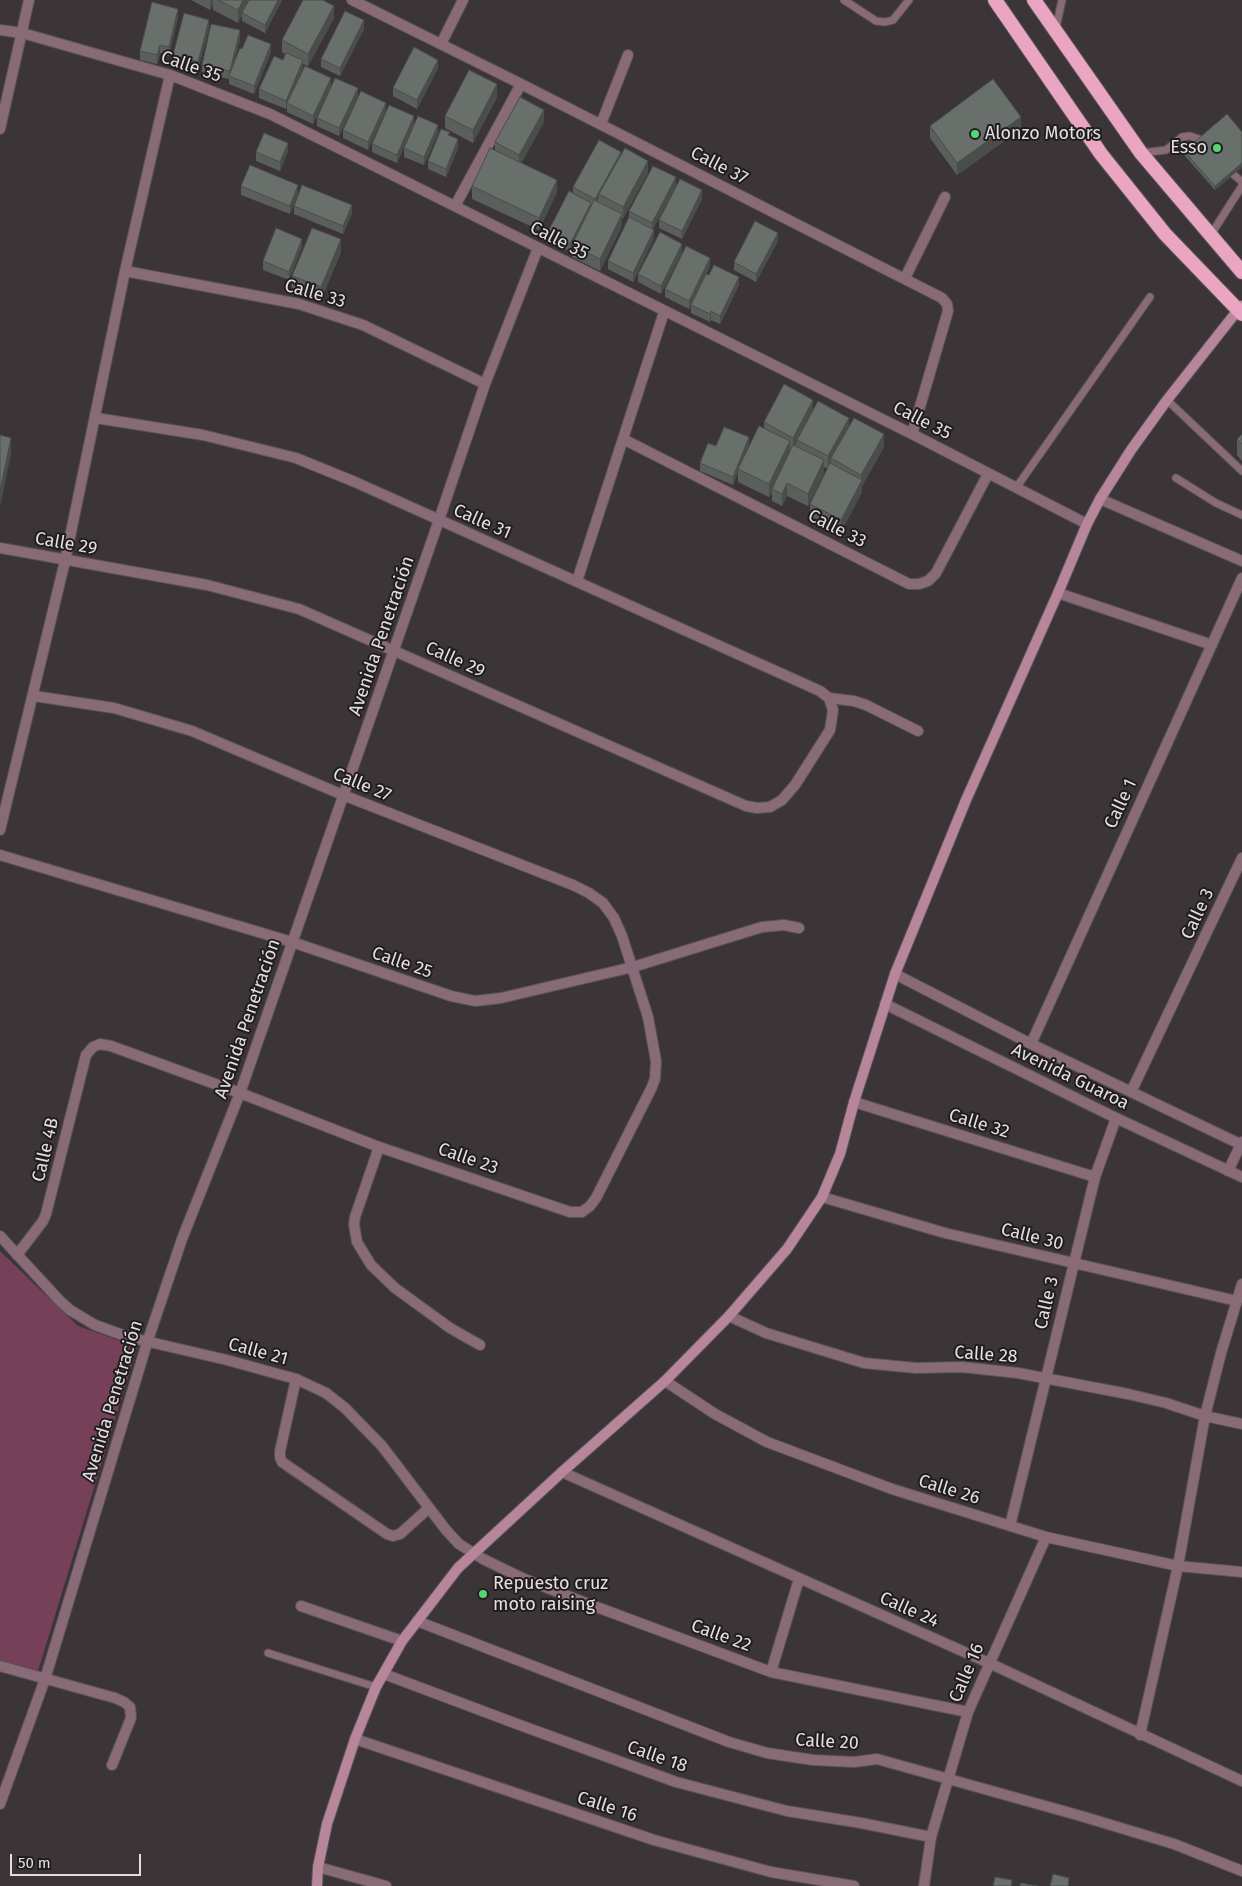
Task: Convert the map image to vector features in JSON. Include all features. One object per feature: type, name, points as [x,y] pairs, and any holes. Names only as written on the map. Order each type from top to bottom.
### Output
[{"type":"highway","points":[[995,0],[1101,154],[1165,234],[1241,309]]},
{"type":"highway","points":[[1034,0],[1141,153],[1242,272]]},
{"type":"main road","points":[[317,1886],[318,1867],[327,1824],[354,1739],[376,1687],[402,1641],[458,1568],[562,1472],[665,1381],[730,1316],[787,1250],[822,1197],[840,1154],[854,1102],[895,974],[966,800],[1087,524],[1100,499],[1131,450],[1167,400],[1241,309]]},
{"type":"street","points":[[0,129],[29,0]]},
{"type":"street","name":"Calle 37","points":[[352,0],[601,124],[942,298],[947,304],[948,311],[912,434]]},
{"type":"street","points":[[441,44],[463,0]]},
{"type":"street","name":"Calle 35","points":[[0,30],[22,33],[170,76],[270,114],[912,434],[1087,524]]},
{"type":"street","points":[[601,124],[628,55]]},
{"type":"street","points":[[0,830],[34,696],[65,561],[125,270],[170,76]]},
{"type":"street","points":[[455,206],[521,84]]},
{"type":"street","points":[[905,278],[946,197]]},
{"type":"street","name":"Avenida Penetración","points":[[0,1804],[45,1679],[147,1342],[182,1239],[240,1093],[440,520],[485,384],[538,248]]},
{"type":"street","name":"Calle 33","points":[[125,270],[308,307],[364,325],[485,384]]},
{"type":"street","points":[[577,581],[664,312]]},
{"type":"street","name":"Calle 31","points":[[96,418],[203,434],[296,458],[577,581],[820,691],[828,698]]},
{"type":"street","name":"Calle 33","points":[[623,439],[909,584],[919,584],[928,580],[936,573],[988,474]]},
{"type":"street","points":[[1100,499],[1242,561]]},
{"type":"street","name":"Calle 29","points":[[0,548],[208,585],[299,609],[746,806],[757,808],[770,807],[782,800],[795,785],[830,730],[833,710],[828,698]]},
{"type":"street","name":"Calle 1","points":[[1031,1044],[1242,578]]},
{"type":"street","points":[[1058,593],[1212,645]]},
{"type":"street","name":"Calle 27","points":[[34,696],[114,708],[192,731],[343,795],[573,885],[603,902],[614,918],[633,967]]},
{"type":"street","points":[[828,698],[854,701],[866,705],[918,731]]},
{"type":"street","name":"Calle 25","points":[[0,855],[292,942],[450,996],[475,1001],[501,998],[633,967],[762,927],[784,925],[799,928]]},
{"type":"street","name":"Calle 3","points":[[1131,1092],[1242,858]]},
{"type":"street","name":"Calle 23","points":[[92,1047],[100,1044],[111,1046],[240,1093],[379,1147],[570,1212],[582,1212],[596,1198],[651,1089],[654,1079],[656,1061],[653,1043],[646,1008],[633,967]]},
{"type":"street","name":"Avenida Guaroa","points":[[895,974],[1031,1044],[1242,1144]]},
{"type":"street","name":"Avenida Guaroa","points":[[885,1004],[1116,1118],[1242,1177]]},
{"type":"street","name":"Calle 4B","points":[[18,1255],[43,1221],[50,1204],[86,1055],[92,1047]]},
{"type":"street","name":"Calle 32","points":[[854,1102],[1095,1176]]},
{"type":"street","name":"Calle 3","points":[[1010,1526],[1095,1176],[1116,1118]]},
{"type":"street","points":[[1228,1170],[1242,1144]]},
{"type":"street","points":[[379,1147],[355,1217],[354,1225],[357,1242],[372,1265],[395,1288],[450,1328],[480,1345]]},
{"type":"street","name":"Calle 30","points":[[822,1197],[945,1233],[1237,1301]]},
{"type":"street","name":"Calle 21","points":[[0,1236],[60,1301],[76,1314],[109,1331],[296,1379],[326,1393],[345,1408],[382,1446],[428,1508],[459,1544],[474,1554]]},
{"type":"street","points":[[1140,1734],[1178,1566],[1205,1416],[1221,1352],[1242,1286]]},
{"type":"street","name":"Calle 28","points":[[730,1316],[766,1333],[864,1363],[916,1368],[962,1367],[990,1369],[1047,1378],[1166,1403],[1205,1416],[1242,1424]]},
{"type":"street","points":[[296,1379],[280,1451],[282,1462],[387,1534],[393,1536],[400,1534],[428,1508]]},
{"type":"street","name":"Calle 26","points":[[665,1381],[715,1414],[767,1442],[892,1489],[1046,1537],[1178,1566],[1242,1572]]},
{"type":"street","name":"Calle 24","points":[[562,1472],[989,1662],[1242,1781]]},
{"type":"street","name":"Calle 16","points":[[924,1886],[930,1837],[968,1712],[1046,1537]]},
{"type":"street","name":"Calle 22","points":[[474,1554],[522,1578],[772,1672],[968,1712]]},
{"type":"street","points":[[772,1672],[799,1579]]},
{"type":"street","points":[[301,1606],[402,1641]]},
{"type":"street","name":"Calle 20","points":[[417,1621],[721,1739],[767,1753],[832,1761],[854,1762],[878,1759],[1174,1844],[1242,1871]]},
{"type":"street","points":[[0,1666],[115,1698],[130,1707],[131,1718],[112,1765]]},
{"type":"street","name":"Calle 18","points":[[384,1674],[676,1782],[787,1811],[930,1837]]},
{"type":"street","name":"Calle 16","points":[[354,1739],[654,1840],[771,1872],[854,1886]]},
{"type":"street","points":[[318,1867],[386,1886]]},
{"type":"lane","points":[[844,0],[876,21],[885,22],[892,20],[909,0]]},
{"type":"lane","points":[[1056,31],[1062,0]]},
{"type":"lane","points":[[1141,153],[1166,150],[1182,137],[1190,136],[1202,140]]},
{"type":"lane","points":[[1233,174],[1242,182]]},
{"type":"lane","points":[[1210,236],[1242,186]]},
{"type":"lane","points":[[1016,488],[1150,297]]},
{"type":"lane","points":[[1167,400],[1242,472]]},
{"type":"lane","points":[[1176,478],[1216,503],[1242,515]]},
{"type":"lane","points":[[268,1653],[376,1687]]},
{"type":"shaded area","points":[[0,1251],[78,1326],[137,1347],[38,1671],[0,1660]]},
{"type":"building","points":[[218,0],[243,0],[238,10]]},
{"type":"building","points":[[249,0],[278,0],[265,25],[242,13]]},
{"type":"building","points":[[303,0],[323,0],[334,6],[308,54],[282,40]]},
{"type":"building","points":[[152,2],[178,9],[169,47],[160,45],[157,55],[140,51]]},
{"type":"building","points":[[345,11],[364,20],[340,68],[321,59]]},
{"type":"building","points":[[184,13],[209,20],[198,62],[173,55]]},
{"type":"building","points":[[211,24],[240,30],[230,71],[202,65]]},
{"type":"building","points":[[248,35],[271,44],[254,86],[229,76],[240,48],[242,49]]},
{"type":"building","points":[[414,47],[438,60],[417,100],[393,88]]},
{"type":"building","points":[[286,53],[303,60],[286,101],[259,89],[274,56],[283,60]]},
{"type":"building","points":[[305,66],[331,78],[313,116],[287,103]]},
{"type":"building","points":[[469,70],[497,84],[473,130],[445,116]]},
{"type":"building","points":[[335,78],[358,88],[339,128],[317,118]]},
{"type":"building","name":"Alonzo Motors","points":[[993,79],[1021,117],[957,163],[930,126]]},
{"type":"building","points":[[361,91],[386,103],[368,142],[343,130]]},
{"type":"building","points":[[520,97],[544,110],[519,155],[495,142]]},
{"type":"building","points":[[389,105],[414,116],[397,155],[372,144]]},
{"type":"building","name":"Esso","points":[[1227,114],[1242,132],[1242,163],[1215,186],[1184,151]]},
{"type":"building","points":[[418,116],[438,125],[424,157],[404,148]]},
{"type":"building","points":[[441,129],[450,132],[448,135],[458,139],[446,169],[428,161]]},
{"type":"building","points":[[264,133],[288,143],[280,162],[256,152]]},
{"type":"building","points":[[599,140],[621,152],[595,199],[573,187]]},
{"type":"building","points":[[490,148],[557,180],[539,218],[472,186]]},
{"type":"building","points":[[625,148],[648,161],[623,207],[599,194]]},
{"type":"building","points":[[250,165],[298,185],[290,206],[241,186]]},
{"type":"building","points":[[653,166],[676,177],[652,223],[629,211]]},
{"type":"building","points":[[680,179],[702,190],[682,231],[659,220]]},
{"type":"building","points":[[302,185],[352,205],[343,226],[294,206]]},
{"type":"building","points":[[569,191],[591,203],[570,244],[548,232]]},
{"type":"building","points":[[594,200],[622,214],[600,259],[572,245]]},
{"type":"building","points":[[629,217],[654,230],[633,273],[608,261]]},
{"type":"building","points":[[755,221],[778,233],[756,274],[734,262]]},
{"type":"building","points":[[276,228],[302,239],[289,272],[263,261]]},
{"type":"building","points":[[312,228],[341,239],[321,287],[292,276]]},
{"type":"building","points":[[660,232],[682,244],[661,286],[638,274]]},
{"type":"building","points":[[686,246],[710,258],[689,301],[665,289]]},
{"type":"building","points":[[714,265],[739,277],[720,316],[711,311],[710,314],[691,305],[706,274],[709,275]]},
{"type":"building","points":[[784,384],[813,400],[793,438],[764,422]]},
{"type":"building","points":[[818,401],[849,418],[828,456],[797,440]]},
{"type":"building","points":[[854,418],[884,434],[861,475],[831,458]]},
{"type":"building","points":[[759,426],[790,441],[769,484],[738,469]]},
{"type":"building","points":[[724,427],[749,437],[733,477],[700,463],[708,443],[716,446]]},
{"type":"building","points":[[1242,434],[1242,444],[1237,439]]},
{"type":"building","points":[[0,435],[11,438],[0,491]]},
{"type":"building","points":[[793,445],[824,460],[808,494],[787,483],[782,494],[772,489]]},
{"type":"building","points":[[830,463],[862,480],[841,520],[810,504]]},
{"type":"building","points":[[1053,1874],[1069,1878],[1068,1886],[1050,1886]]},
{"type":"building","points":[[995,1877],[1012,1880],[1011,1886],[993,1886]]},
{"type":"building","points":[[1021,1883],[1037,1886],[1020,1886]]},
{"type":"place","name":"Alonzo Motors","points":[[975,134]]},
{"type":"place","name":"Esso","points":[[1217,148]]},
{"type":"place","name":"Repuesto cruz moto raising","points":[[483,1594]]}]
